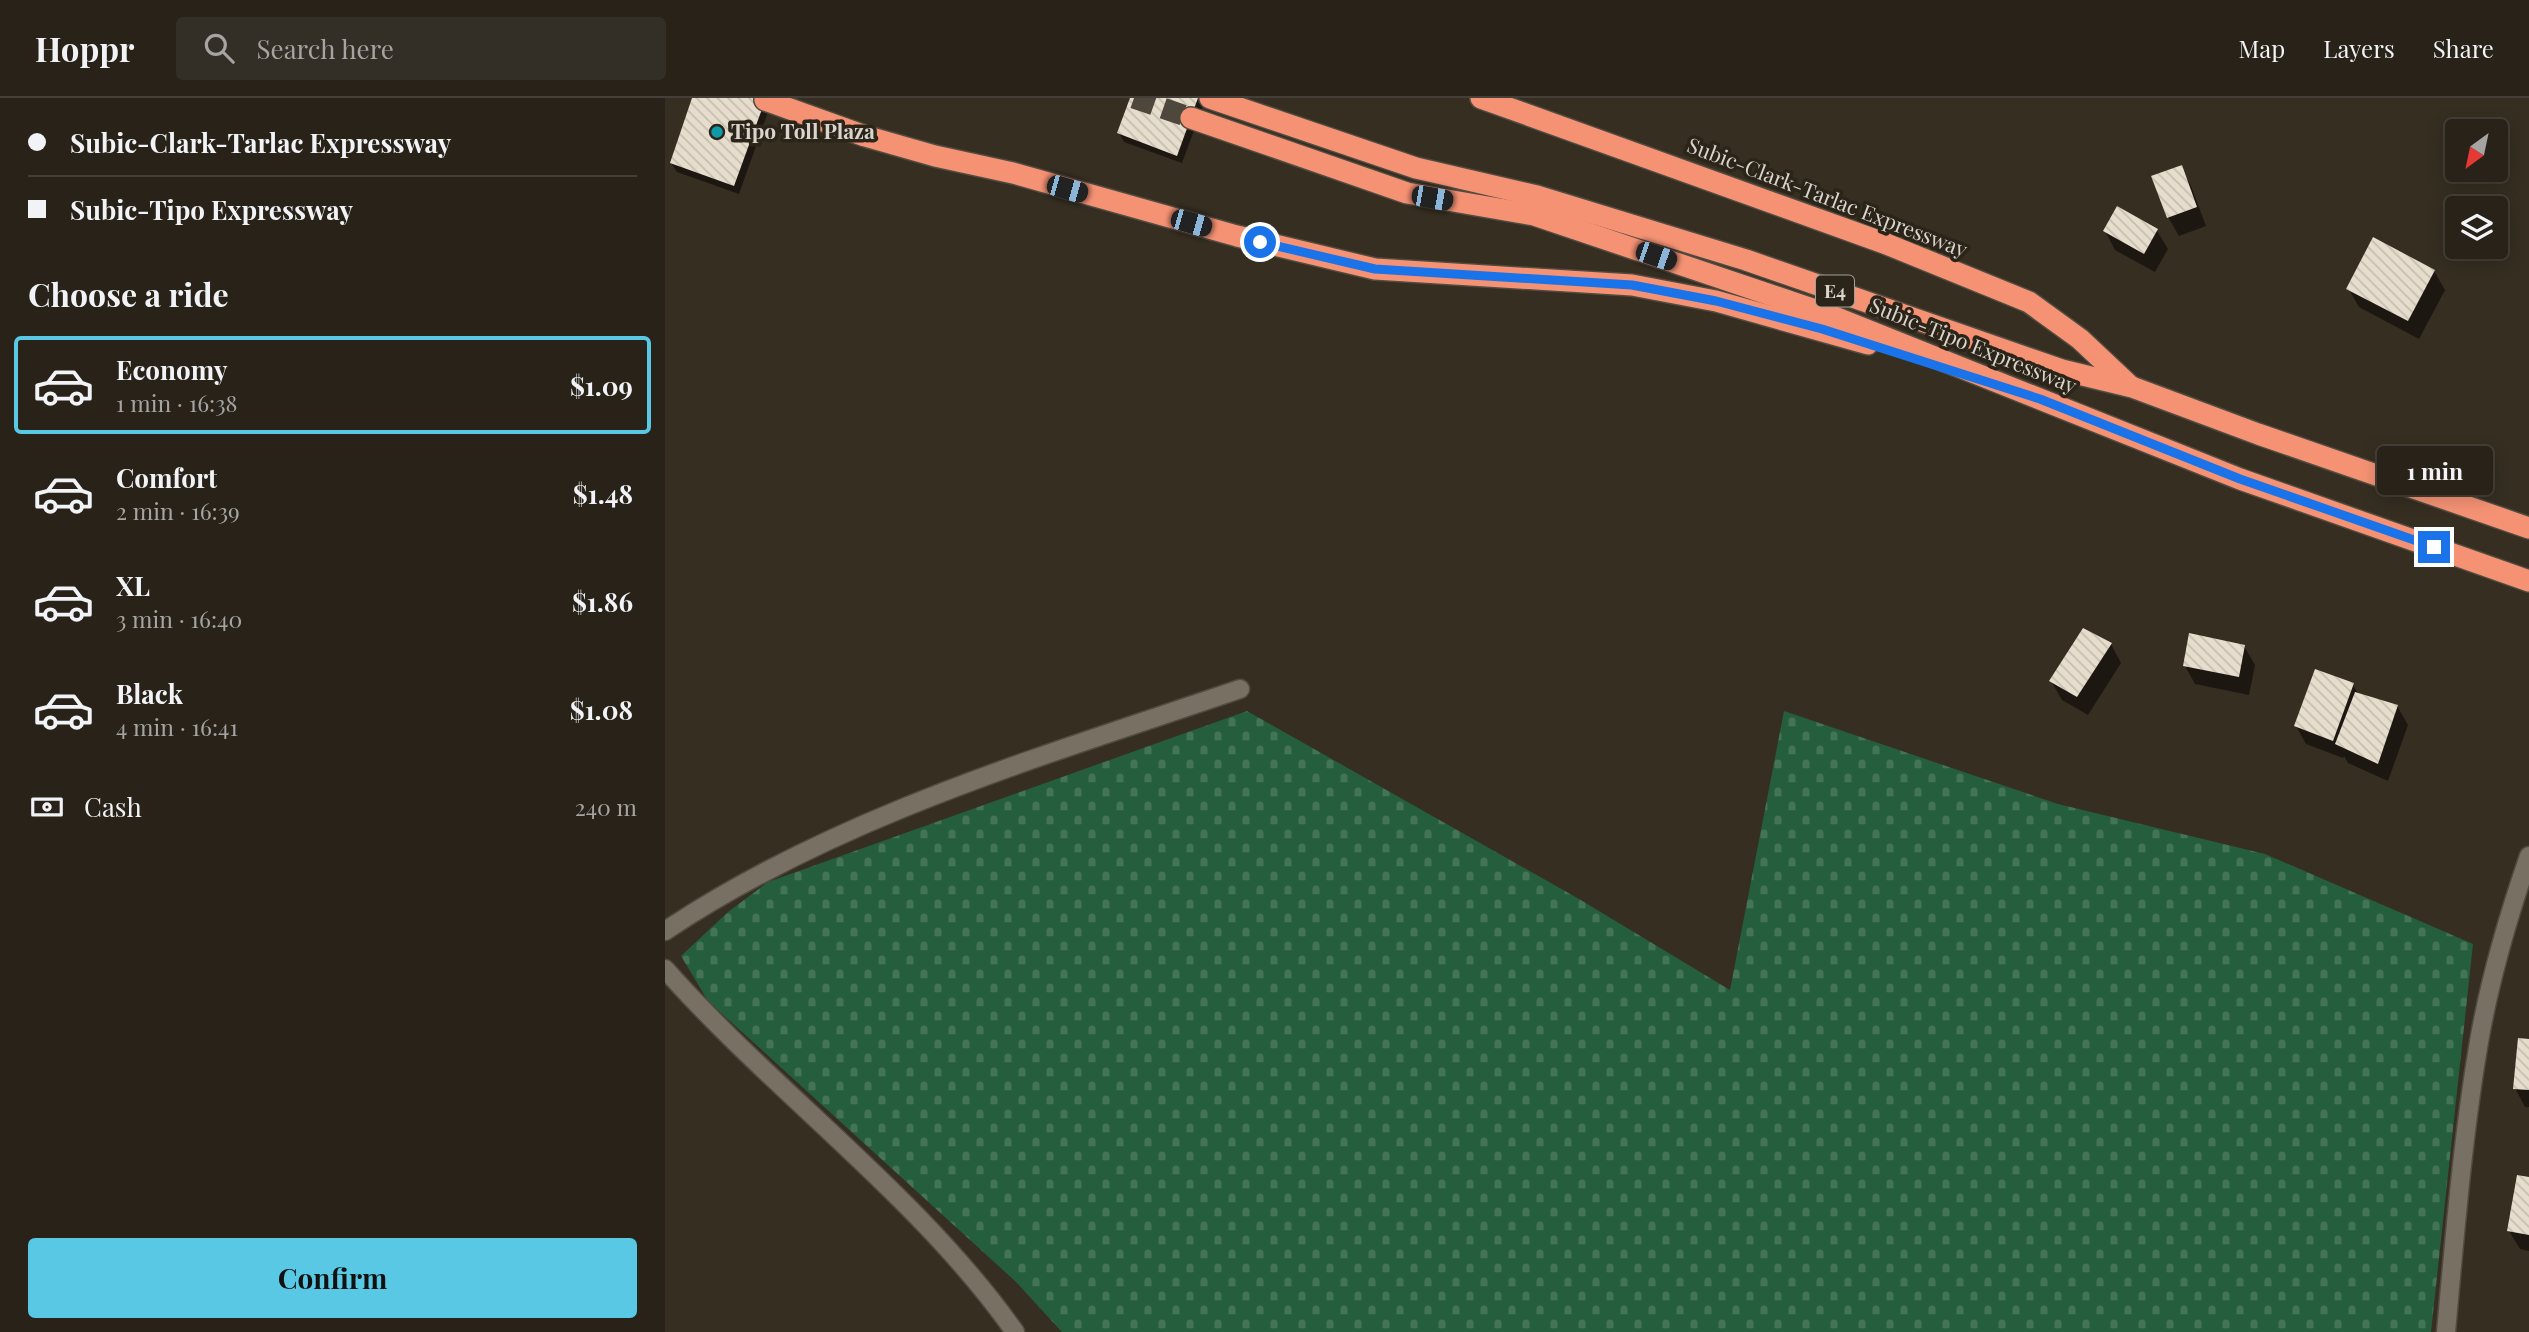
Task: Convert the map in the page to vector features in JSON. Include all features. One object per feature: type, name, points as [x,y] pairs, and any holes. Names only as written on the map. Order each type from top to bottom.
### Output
[{"type":"highway","name":"Subic-Tipo Expressway","points":[[1210,98],[1416,168],[1537,196],[1747,260],[2062,370],[2132,387],[2258,434],[2529,528]]},
{"type":"highway","name":"Subic-Clark-Tarlac Expressway","points":[[1481,98],[1884,243],[2029,302],[2080,339],[2132,387]]},
{"type":"highway","name":"E4","points":[[765,100],[865,136],[1013,173],[1237,236],[1375,269],[1632,285],[1704,299],[1822,329],[2040,399]]},
{"type":"highway","name":"Subic-Tipo Expressway","points":[[1191,118],[1407,193],[1547,219],[1827,314],[2240,479],[2529,581]]},
{"type":"street","points":[[665,931],[711,900],[876,818],[1066,748],[1240,689]]},
{"type":"street","points":[[2446,1332],[2459,1196],[2480,1034],[2513,904],[2529,856]]},
{"type":"street","points":[[665,969],[703,1013],[907,1207],[990,1296],[1015,1332]]},
{"type":"green space","points":[[1247,711],[1579,899],[1730,990],[1784,711],[2058,804],[2265,854],[2473,944],[2431,1332],[1062,1332],[1015,1281],[708,1001],[681,956],[728,912],[768,882]]},
{"type":"building","name":"Tipo Toll Plaza","points":[[692,98],[766,98],[734,186],[670,163]]},
{"type":"building","points":[[1130,98],[1198,98],[1177,156],[1117,133]]},
{"type":"building","points":[[2182,165],[2197,207],[2167,218],[2151,176]]},
{"type":"building","points":[[2117,206],[2158,229],[2144,254],[2103,231]]},
{"type":"building","points":[[2373,237],[2435,270],[2408,321],[2346,289]]},
{"type":"building","points":[[2083,628],[2112,643],[2077,697],[2049,681]]},
{"type":"building","points":[[2189,633],[2245,645],[2239,677],[2183,666]]},
{"type":"building","points":[[2315,669],[2354,683],[2333,741],[2294,726]]},
{"type":"building","points":[[2355,692],[2398,705],[2378,764],[2335,744]]},
{"type":"building","points":[[2518,1038],[2529,1039],[2529,1090],[2513,1089]]},
{"type":"building","points":[[2517,1175],[2529,1177],[2529,1235],[2507,1231]]},
{"type":"tunnel","points":[[1134,98],[1191,118]]},
{"type":"place","name":"Tipo Toll Plaza","points":[[717,132]]},
{"type":"route","points":[[1260,242],[1375,269],[1632,285],[1716,301],[1822,329],[2040,399],[2240,479],[2434,547]]}]
